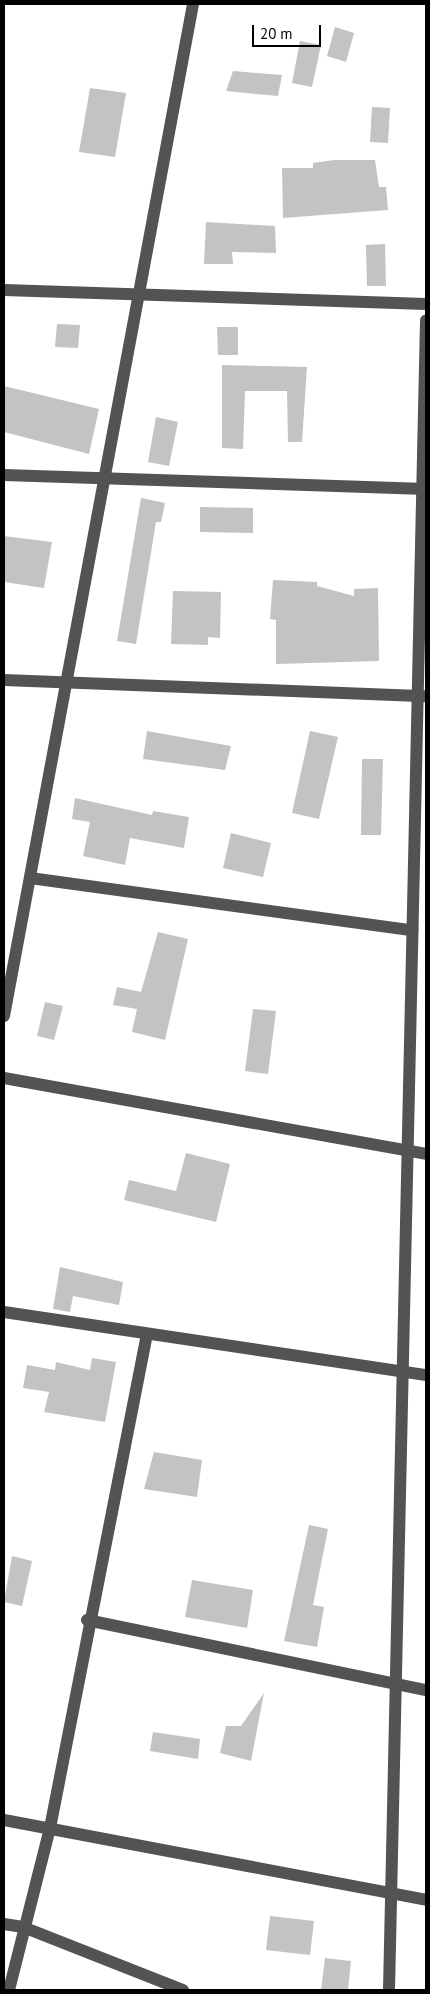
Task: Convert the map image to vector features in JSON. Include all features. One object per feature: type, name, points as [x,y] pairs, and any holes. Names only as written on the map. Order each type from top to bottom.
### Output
[{"type":"street","points":[[4,1016],[141,294],[193,4]]},
{"type":"street","points":[[4,290],[426,304]]},
{"type":"street","points":[[389,1990],[394,1891],[393,1683],[406,1150],[412,930],[422,696],[426,320]]},
{"type":"street","points":[[4,475],[423,489]]},
{"type":"street","points":[[4,680],[422,696]]},
{"type":"street","points":[[30,878],[412,930]]},
{"type":"street","points":[[4,1078],[426,1154]]},
{"type":"street","points":[[4,1312],[426,1375]]},
{"type":"street","points":[[9,1990],[23,1927],[50,1828],[87,1620],[148,1334]]},
{"type":"street","points":[[87,1620],[426,1690]]},
{"type":"street","points":[[4,1820],[394,1891],[426,1900]]},
{"type":"street","points":[[4,1924],[23,1927],[183,1990]]},
{"type":"building","points":[[335,27],[354,33],[346,62],[327,56]]},
{"type":"building","points":[[300,41],[321,45],[312,87],[292,83]]},
{"type":"building","points":[[233,71],[282,75],[278,96],[226,91]]},
{"type":"building","points":[[90,88],[126,93],[115,157],[79,152]]},
{"type":"building","points":[[372,107],[390,108],[388,143],[370,142]]},
{"type":"building","points":[[334,160],[375,160],[379,187],[386,187],[388,210],[283,218],[282,168],[313,168],[313,163]]},
{"type":"building","points":[[206,222],[275,226],[276,253],[232,252],[233,264],[204,264]]},
{"type":"building","points":[[385,244],[386,286],[367,286],[366,245]]},
{"type":"building","points":[[57,324],[80,325],[78,348],[55,347]]},
{"type":"building","points":[[217,327],[238,327],[238,355],[218,355]]},
{"type":"building","points":[[222,365],[307,367],[302,442],[288,442],[287,391],[245,391],[243,449],[222,448]]},
{"type":"building","points":[[4,386],[99,409],[89,454],[4,432]]},
{"type":"building","points":[[156,417],[178,422],[169,466],[148,462]]},
{"type":"building","points":[[141,498],[165,503],[161,522],[156,522],[136,644],[117,641]]},
{"type":"building","points":[[200,507],[253,508],[253,533],[200,532]]},
{"type":"building","points":[[4,536],[52,542],[44,588],[4,582]]},
{"type":"building","points":[[273,580],[317,582],[317,586],[354,596],[354,589],[378,588],[379,661],[276,664],[276,620],[270,619]]},
{"type":"building","points":[[173,591],[221,592],[220,638],[208,637],[208,645],[171,644]]},
{"type":"building","points":[[147,731],[231,746],[225,770],[143,759]]},
{"type":"building","points":[[310,731],[338,737],[319,819],[292,813]]},
{"type":"building","points":[[362,759],[383,759],[381,835],[361,835]]},
{"type":"building","points":[[75,798],[152,815],[153,811],[189,817],[184,848],[130,838],[125,865],[83,856],[90,822],[72,819]]},
{"type":"building","points":[[231,833],[271,843],[263,877],[223,868]]},
{"type":"building","points":[[158,932],[188,939],[165,1040],[132,1032],[137,1009],[113,1005],[117,987],[141,992]]},
{"type":"building","points":[[45,1002],[63,1006],[54,1040],[37,1036]]},
{"type":"building","points":[[253,1009],[276,1011],[268,1074],[245,1071]]},
{"type":"building","points":[[186,1153],[230,1164],[216,1222],[124,1200],[129,1180],[176,1191]]},
{"type":"building","points":[[60,1267],[123,1282],[119,1305],[73,1296],[70,1312],[53,1309]]},
{"type":"building","points":[[92,1358],[116,1362],[105,1422],[44,1412],[49,1392],[23,1388],[27,1365],[55,1370],[56,1362],[90,1370]]},
{"type":"building","points":[[154,1452],[202,1460],[197,1497],[144,1489]]},
{"type":"building","points":[[309,1525],[328,1529],[313,1605],[324,1607],[317,1647],[284,1641]]},
{"type":"building","points":[[12,1556],[32,1561],[22,1606],[4,1602]]},
{"type":"building","points":[[192,1580],[253,1590],[247,1628],[185,1617]]},
{"type":"building","points":[[264,1693],[251,1761],[220,1753],[226,1726],[241,1726]]},
{"type":"building","points":[[153,1732],[200,1739],[198,1759],[150,1751]]},
{"type":"building","points":[[270,1916],[314,1921],[310,1955],[266,1950]]},
{"type":"building","points":[[325,1958],[351,1961],[348,1990],[321,1990]]}]
